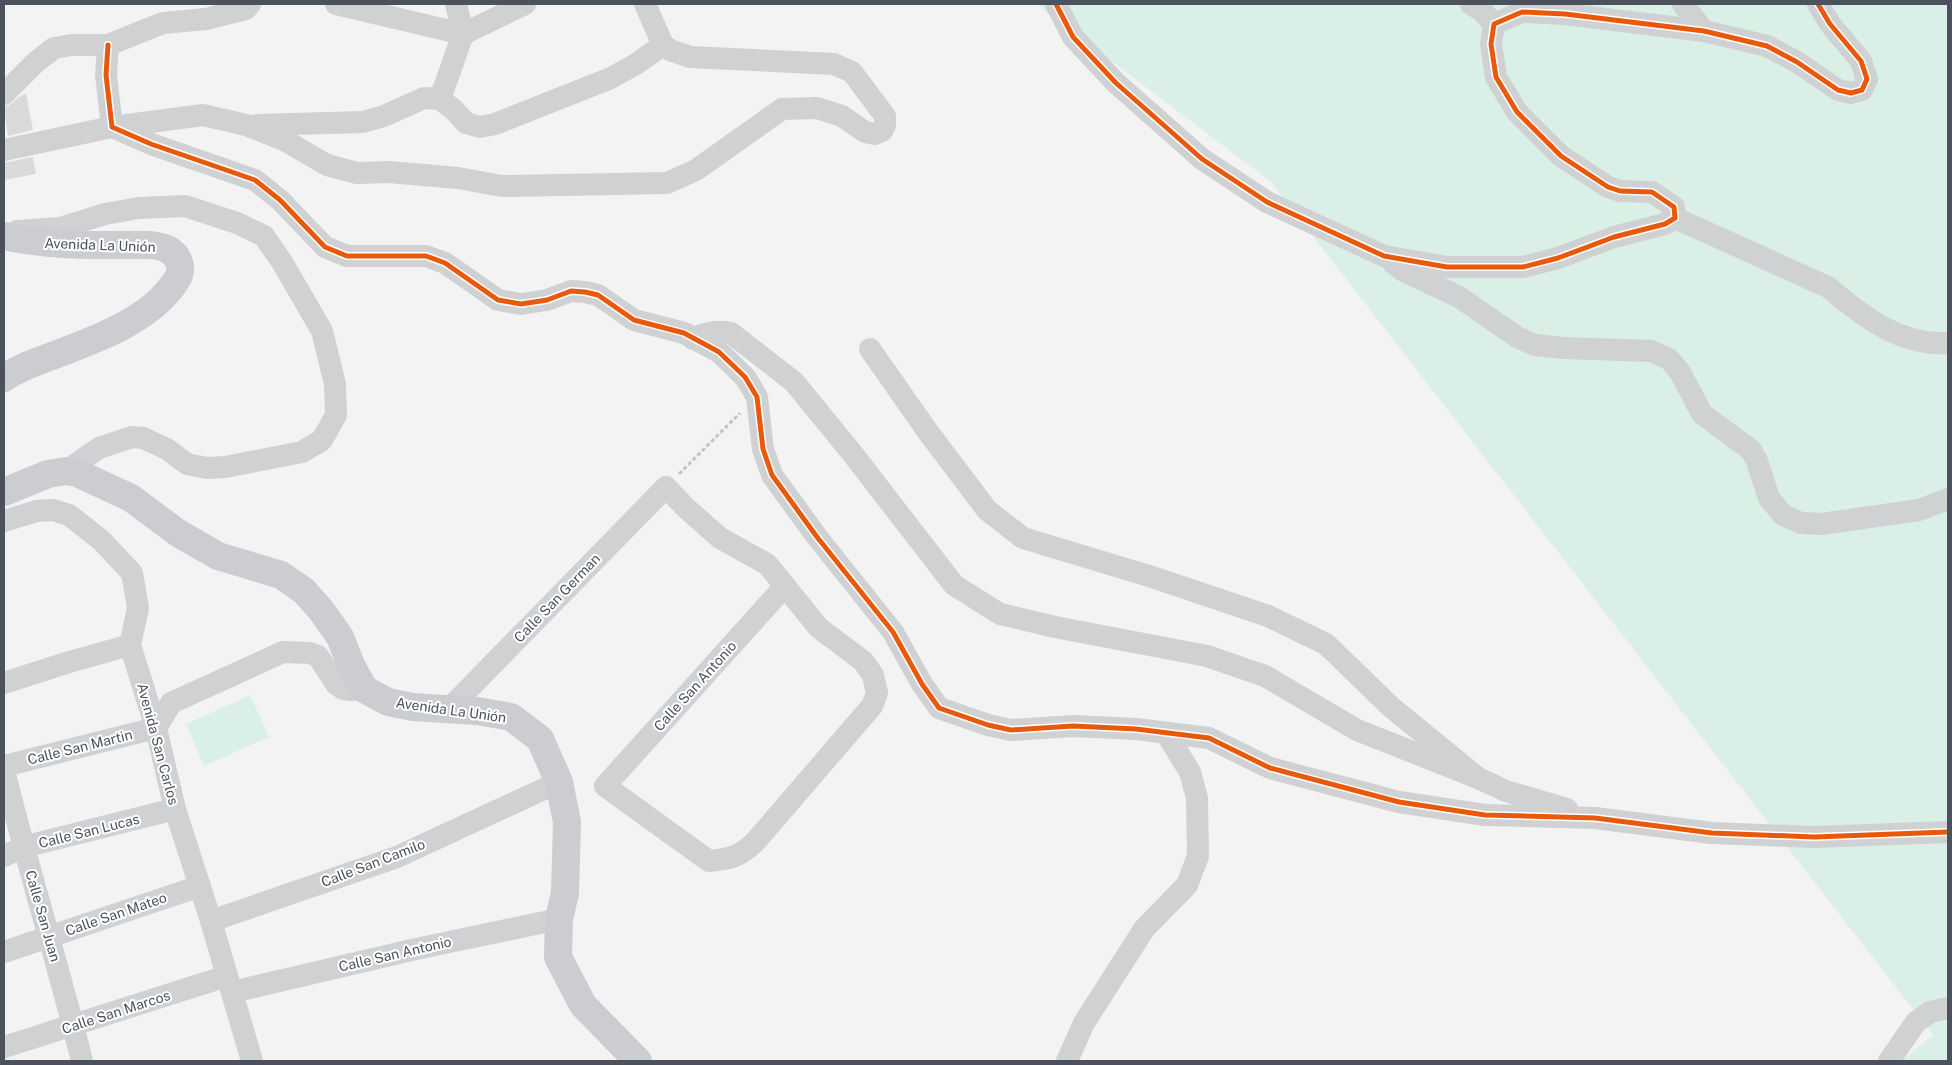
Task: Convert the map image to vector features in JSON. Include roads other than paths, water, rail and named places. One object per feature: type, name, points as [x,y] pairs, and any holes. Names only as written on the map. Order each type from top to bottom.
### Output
[{"type":"main road","name":"Avenida La Unión","points":[[4,236],[41,243],[76,246],[156,246],[169,249],[180,266],[180,277],[161,301],[133,320],[94,340],[29,365],[4,378]]},
{"type":"main road","points":[[4,492],[48,474],[66,471],[77,473],[131,498],[178,533],[218,556],[281,575],[322,610],[340,637],[351,665],[364,689]]},
{"type":"main road","name":"Avenida La Unión","points":[[364,689],[388,702],[413,707],[477,711],[510,717],[540,739],[559,782],[567,822],[565,894],[559,919],[558,957],[583,1005],[638,1061]]},
{"type":"street","points":[[4,94],[36,62],[54,48],[71,45],[108,45],[163,23],[206,19],[246,9],[250,4]]},
{"type":"street","points":[[336,4],[463,34],[525,4]]},
{"type":"street","points":[[440,99],[463,34],[456,4]]},
{"type":"street","points":[[4,150],[112,127],[203,115],[246,125],[284,140],[326,165],[357,173],[388,172],[458,178],[502,186],[667,183],[696,170],[782,109],[817,108],[842,116],[866,132],[875,134],[882,130],[885,125],[885,116],[852,72],[834,64],[690,57],[670,50],[663,45],[646,4]]},
{"type":"street","points":[[1056,4],[1073,37],[1116,83],[1202,158],[1266,202],[1384,256],[1404,271],[1459,297],[1516,337],[1535,345],[1563,348],[1651,351],[1669,359],[1680,372],[1702,414],[1751,450],[1757,461],[1769,498],[1782,515],[1802,522],[1820,524],[1919,510],[1948,499]]},
{"type":"street","points":[[1471,4],[1482,11],[1494,24]]},
{"type":"street","points":[[1683,4],[1704,31]]},
{"type":"street","points":[[1494,24],[1522,12],[1565,14],[1704,31],[1767,46],[1797,62],[1838,90],[1851,93],[1862,90],[1867,79],[1861,61],[1830,24],[1818,4]]},
{"type":"street","points":[[1494,24],[1490,44],[1496,77],[1518,112],[1561,156],[1608,187],[1620,191],[1652,192],[1674,207],[1675,218]]},
{"type":"street","points":[[108,45],[106,75],[112,127]]},
{"type":"street","points":[[246,125],[363,122],[384,116],[424,98],[440,99],[466,123],[480,127],[495,124],[611,78],[636,64],[663,45]]},
{"type":"street","points":[[112,127],[151,144],[255,180],[280,200],[325,247],[347,256],[426,256],[445,263],[498,300],[521,304],[547,300],[571,291],[585,292],[604,298],[634,320],[684,333],[719,352],[745,377],[757,396],[762,449],[772,475],[817,536],[894,632],[922,684],[939,708],[988,725],[1010,730],[1073,726],[1136,729],[1209,738],[1270,768],[1399,802],[1485,815],[1595,818],[1712,833],[1814,837],[1948,832]]},
{"type":"street","points":[[4,231],[60,228],[104,214],[139,208],[185,206],[237,223],[264,236],[282,262],[322,331],[335,384],[336,415],[322,440],[302,452],[225,467],[207,468],[187,464],[167,449],[143,438],[132,437],[99,448],[66,471]]},
{"type":"street","points":[[1384,256],[1447,267],[1523,267],[1558,258],[1614,236],[1665,224],[1675,218]]},
{"type":"street","points":[[1675,218],[1828,287],[1848,304],[1889,330],[1909,340],[1931,344],[1948,343]]},
{"type":"street","points":[[693,338],[718,330],[731,333],[794,382],[852,453],[954,585],[1000,614],[1055,627],[1207,656],[1265,676],[1356,730],[1506,791],[1595,818]]},
{"type":"street","points":[[870,349],[928,432],[987,510],[1023,538],[1149,576],[1268,616],[1326,644],[1391,707],[1478,778]]},
{"type":"street","name":"Calle San German","points":[[448,710],[666,486],[686,508],[720,538],[767,564],[784,587]]},
{"type":"street","name":"Avenida San Carlos","points":[[4,521],[37,510],[53,510],[69,515],[101,540],[132,573],[138,608],[130,645],[156,728],[175,809],[211,921],[252,1061]]},
{"type":"street","name":"Calle San Antonio","points":[[784,587],[819,628],[863,661],[873,675],[877,693],[872,706],[755,842],[743,853],[728,859],[709,861],[605,786],[784,587]]},
{"type":"street","points":[[4,684],[66,663],[130,645]]},
{"type":"street","points":[[156,728],[172,704],[283,652],[310,653],[318,656],[336,684],[343,689],[364,689]]},
{"type":"street","name":"Calle San Martin","points":[[4,768],[156,728]]},
{"type":"street","points":[[1067,1061],[1084,1023],[1144,929],[1187,885],[1198,856],[1196,798],[1190,772],[1166,733]]},
{"type":"street","name":"Calle San Juan","points":[[4,768],[13,852],[50,936],[82,1061]]},
{"type":"street","name":"Calle San Camilo","points":[[211,921],[397,857],[559,782]]},
{"type":"street","name":"Calle San Lucas","points":[[13,852],[175,809]]},
{"type":"street","name":"Calle San Mateo","points":[[4,952],[200,886]]},
{"type":"street","name":"Calle San Antonio","points":[[230,984],[416,949],[559,919]]},
{"type":"street","name":"Calle San Marcos","points":[[4,1048],[73,1025],[230,984]]},
{"type":"street","points":[[1889,1061],[1916,1022],[1930,1012],[1948,1008]]}]
